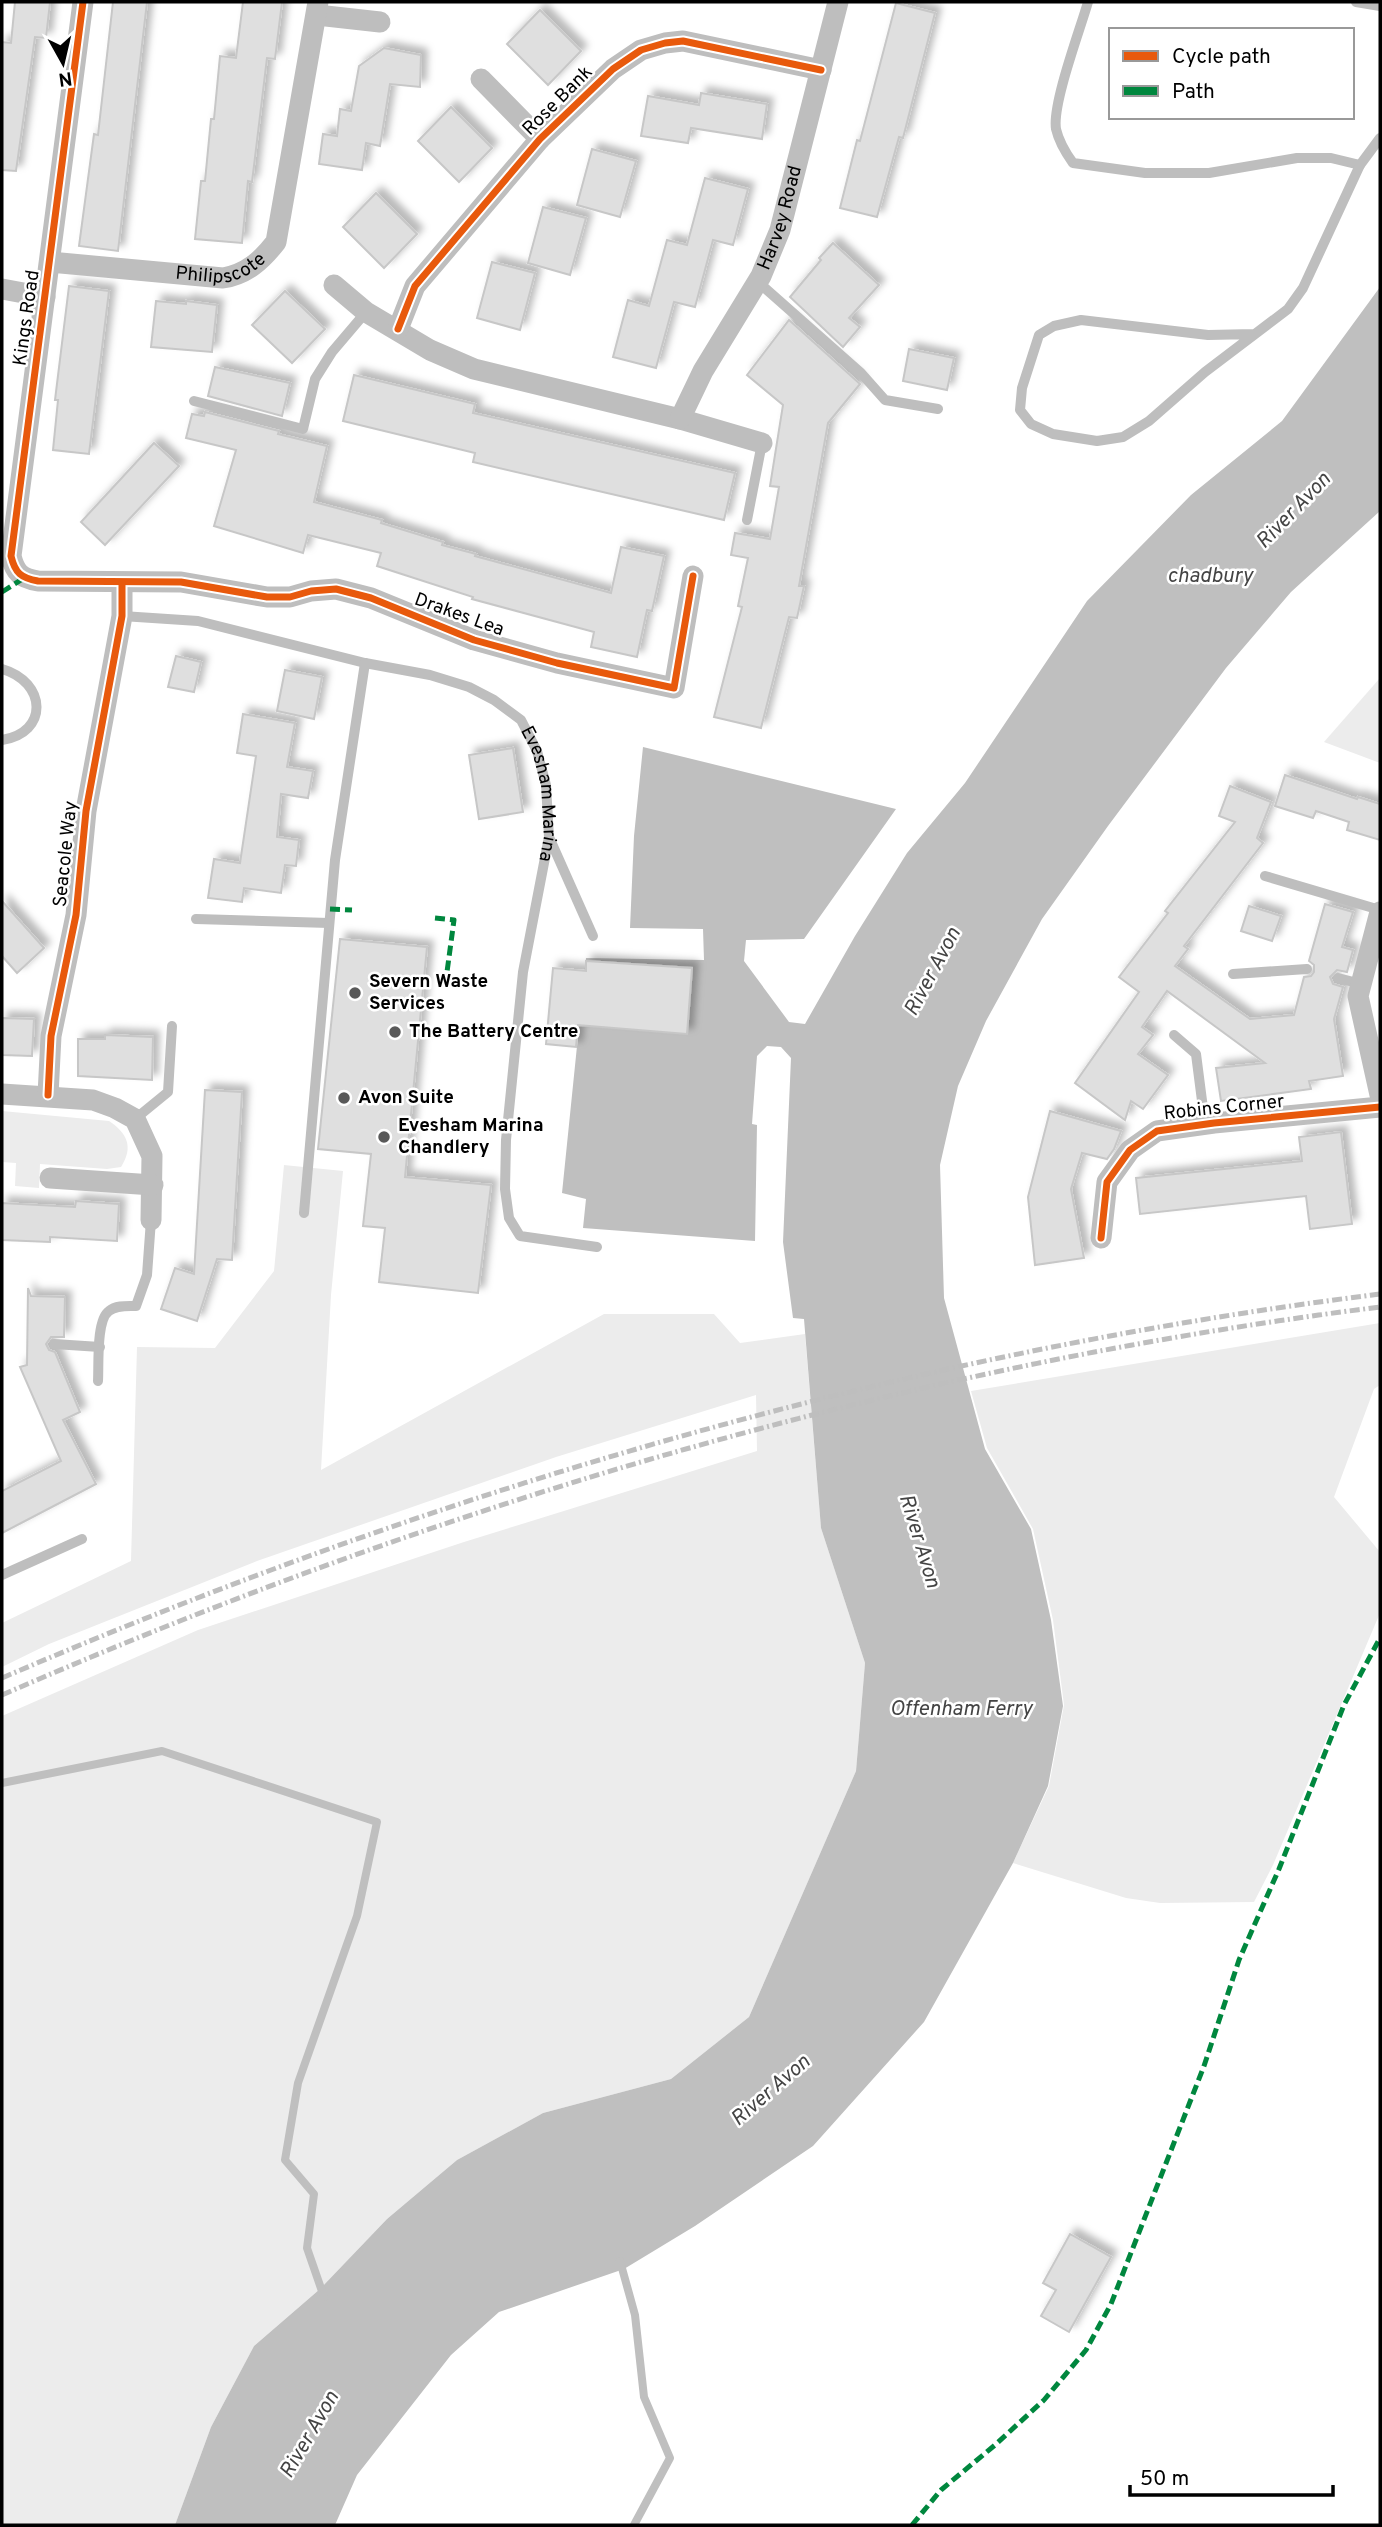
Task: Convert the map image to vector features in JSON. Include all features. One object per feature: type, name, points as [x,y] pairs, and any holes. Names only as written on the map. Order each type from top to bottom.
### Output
[{"type":"street","name":"Kings Road","points":[[83,2],[8,575],[38,581],[122,583]]},
{"type":"street","name":"Harvey Road","points":[[680,419],[703,371],[758,282],[780,230],[838,2]]},
{"type":"street","name":"Philipscote","points":[[50,262],[223,278],[238,276],[264,257],[276,242],[318,8],[380,22]]},
{"type":"street","name":"Rose Bank","points":[[398,329],[415,286],[541,139],[612,69],[641,50],[682,41],[701,43],[821,70]]},
{"type":"street","name":"Rose Bank","points":[[481,79],[541,139]]},
{"type":"street","points":[[334,285],[366,312],[430,350],[474,369],[680,419],[762,443]]},
{"type":"street","points":[[2,289],[45,298]]},
{"type":"street","name":"Drakes Lea","points":[[122,583],[152,580],[181,582],[267,597],[290,597],[311,591],[336,589],[372,598],[474,640],[557,663],[674,688],[693,576]]},
{"type":"street","points":[[122,583],[122,616]]},
{"type":"street","name":"Seacole Way","points":[[48,1096],[51,1036],[76,915],[86,811],[122,616]]},
{"type":"street","points":[[1380,911],[1358,996],[1380,1095]]},
{"type":"street","points":[[2,1094],[93,1100],[135,1119],[152,1156],[151,1220]]},
{"type":"street","name":"Robins Corner","points":[[1101,1238],[1107,1182],[1130,1150],[1157,1131],[1380,1107]]},
{"type":"street","points":[[50,1178],[153,1185]]},
{"type":"lane","points":[[1088,2],[1057,106],[1056,126],[1060,145],[1073,163],[1145,173],[1209,173],[1297,158],[1331,158],[1360,165]]},
{"type":"lane","points":[[1356,2],[1380,6]]},
{"type":"lane","points":[[1254,334],[1208,335],[1081,320],[1054,326],[1039,335],[1022,388],[1020,410],[1031,424],[1053,434],[1097,441],[1123,437],[1149,421],[1205,372],[1288,309],[1303,288],[1360,165],[1380,138]]},
{"type":"lane","points":[[758,282],[861,373],[885,400],[938,410]]},
{"type":"lane","points":[[194,401],[303,429],[316,379],[332,352],[366,312]]},
{"type":"lane","points":[[747,520],[762,443]]},
{"type":"lane","name":"Evesham Marina","points":[[122,616],[198,621],[365,663],[430,675],[468,687],[494,700],[521,720],[537,751],[546,785],[549,837],[523,972],[506,1140],[506,1199],[509,1219],[520,1237],[597,1247]]},
{"type":"lane","points":[[304,1213],[335,860],[365,663]]},
{"type":"lane","points":[[2,668],[22,677],[37,699],[33,722],[14,737],[2,740]]},
{"type":"lane","points":[[549,837],[593,936]]},
{"type":"lane","points":[[1265,876],[1380,911]]},
{"type":"lane","points":[[196,919],[329,923]]},
{"type":"lane","points":[[1233,974],[1307,969]]},
{"type":"lane","points":[[1338,978],[1361,984]]},
{"type":"lane","points":[[135,1119],[168,1092],[172,1026]]},
{"type":"lane","points":[[1174,1035],[1196,1054],[1205,1124]]},
{"type":"lane","points":[[98,1381],[101,1322],[108,1311],[118,1307],[136,1306],[147,1275],[151,1220]]},
{"type":"lane","points":[[54,1344],[100,1347]]},
{"type":"lane","points":[[2,1576],[82,1539]]},
{"type":"shaded area","points":[[1380,678],[1380,763],[1324,742]]},
{"type":"shaded area","points":[[2,1111],[109,1121],[120,1130],[127,1141],[125,1160],[121,1167],[107,1169],[40,1164],[39,1188],[15,1186],[16,1163],[2,1162]]},
{"type":"shaded area","points":[[284,1165],[343,1171],[331,1295],[321,1470],[604,1314],[714,1314],[740,1343],[805,1334],[821,1528],[865,1663],[856,1771],[749,2017],[671,2079],[543,2113],[457,2160],[387,2219],[320,2289],[254,2346],[211,2427],[175,2525],[2,2525],[2,1716],[198,1630],[464,1542],[757,1451],[756,1395],[556,1457],[257,1561],[49,1644],[2,1667],[2,1623],[131,1561],[137,1347],[215,1348],[274,1271]]},
{"type":"shaded area","points":[[1380,1323],[1380,1385],[1374,1389],[1334,1497],[1380,1552],[1380,1613],[1273,1865],[1254,1902],[1160,1903],[1126,1898],[1013,1863],[1049,1786],[1064,1705],[1053,1620],[1033,1529],[987,1448],[971,1391]]},
{"type":"water","name":"Offenham Ferry","points":[[1380,287],[1380,511],[1291,592],[1226,668],[1108,826],[1042,919],[986,1021],[958,1086],[940,1165],[944,1298],[985,1449],[1031,1529],[1051,1620],[1063,1706],[1048,1786],[1013,1863],[924,2022],[813,2146],[695,2226],[624,2269],[499,2312],[451,2355],[357,2475],[335,2525],[175,2525],[211,2427],[254,2346],[320,2289],[387,2219],[457,2160],[543,2113],[671,2079],[749,2017],[856,1771],[865,1663],[821,1528],[804,1319],[793,1318],[783,1242],[791,1058],[781,1047],[767,1046],[757,1056],[752,1124],[757,1125],[755,1241],[583,1228],[586,1199],[562,1193],[586,958],[704,960],[703,929],[630,928],[634,836],[643,747],[896,809],[804,939],[746,940],[744,961],[789,1022],[805,1024],[855,936],[907,853],[965,783],[1087,601],[1191,495],[1282,421]]},
{"type":"building","points":[[15,2],[50,2],[46,38],[35,37],[16,171],[2,170],[2,42],[11,43]]},
{"type":"building","points":[[113,2],[147,2],[118,251],[79,246],[94,134],[98,135]]},
{"type":"building","points":[[243,2],[282,2],[275,59],[267,58],[252,182],[248,181],[242,243],[195,239],[201,181],[205,181],[211,119],[214,119],[220,56],[236,58]]},
{"type":"building","points":[[896,3],[935,13],[903,138],[899,137],[877,217],[840,208]]},
{"type":"building","points":[[540,10],[581,51],[548,85],[507,44]]},
{"type":"building","points":[[384,48],[421,55],[420,87],[390,84],[380,146],[366,143],[362,170],[319,164],[323,134],[337,136],[340,109],[351,111],[359,66]]},
{"type":"building","points":[[701,93],[767,104],[762,139],[691,128],[688,143],[641,136],[648,96],[699,105]]},
{"type":"building","points":[[451,107],[492,148],[459,182],[418,141]]},
{"type":"building","points":[[592,149],[636,161],[620,217],[577,205]]},
{"type":"building","points":[[705,178],[748,189],[733,245],[713,240],[695,307],[674,302],[656,368],[613,357],[628,300],[649,306],[667,240],[687,245]]},
{"type":"building","points":[[376,193],[417,234],[384,268],[343,227]]},
{"type":"building","points":[[543,207],[586,218],[570,275],[528,263]]},
{"type":"building","points":[[833,243],[879,285],[849,318],[860,327],[843,347],[790,297]]},
{"type":"building","points":[[492,262],[535,273],[520,330],[477,318]]},
{"type":"building","points":[[69,286],[109,291],[89,454],[53,450],[58,400],[55,400]]},
{"type":"building","points":[[285,291],[325,329],[292,363],[252,325]]},
{"type":"building","points":[[156,301],[217,305],[212,352],[151,347]]},
{"type":"building","points":[[789,320],[860,384],[828,423],[799,586],[804,586],[797,618],[789,617],[761,728],[714,717],[742,607],[738,606],[748,558],[731,555],[735,533],[770,539],[779,487],[770,486],[783,405],[747,375]]},
{"type":"building","points":[[909,349],[954,358],[947,390],[903,381]]},
{"type":"building","points":[[215,367],[290,383],[282,416],[208,396]]},
{"type":"building","points":[[354,375],[475,404],[473,413],[735,473],[724,520],[473,462],[475,453],[343,421]]},
{"type":"building","points":[[205,412],[327,446],[314,502],[382,520],[381,523],[443,542],[442,545],[476,554],[475,556],[611,593],[621,547],[664,556],[652,611],[647,610],[637,657],[591,647],[594,632],[472,599],[473,597],[377,566],[381,553],[308,535],[303,553],[214,526],[236,450],[186,438],[192,414],[204,416]]},
{"type":"building","points":[[154,443],[179,466],[105,545],[81,522]]},
{"type":"building","points":[[176,656],[201,662],[194,692],[168,687]]},
{"type":"building","points":[[285,670],[322,677],[314,719],[277,711]]},
{"type":"building","points":[[243,714],[295,723],[287,767],[313,771],[308,798],[281,794],[277,837],[299,840],[296,866],[285,865],[281,893],[244,888],[242,902],[208,898],[214,859],[240,863],[256,756],[237,753]]},
{"type":"building","points":[[513,748],[523,812],[479,819],[469,755]]},
{"type":"building","points":[[1285,775],[1380,804],[1380,840],[1347,830],[1349,822],[1316,811],[1313,818],[1275,806]]},
{"type":"building","points":[[1230,786],[1271,802],[1257,838],[1263,843],[1184,946],[1188,949],[1175,966],[1250,1019],[1294,1015],[1304,977],[1311,976],[1314,972],[1314,965],[1309,961],[1325,904],[1353,912],[1342,947],[1353,950],[1347,972],[1337,970],[1330,977],[1333,984],[1343,987],[1334,1019],[1343,1076],[1309,1081],[1311,1089],[1221,1101],[1216,1068],[1265,1063],[1167,991],[1142,1027],[1153,1035],[1138,1054],[1168,1075],[1143,1109],[1131,1101],[1125,1120],[1075,1083],[1139,992],[1119,977],[1168,913],[1165,911],[1235,822],[1219,816]]},
{"type":"building","points":[[2,901],[44,948],[17,973],[2,956]]},
{"type":"building","points":[[1249,906],[1281,916],[1272,941],[1241,931]]},
{"type":"building","points":[[340,939],[427,947],[405,1177],[491,1185],[478,1293],[379,1282],[385,1228],[363,1226],[371,1154],[318,1149]]},
{"type":"building","points":[[586,961],[692,968],[687,1034],[578,1025],[576,1047],[546,1044],[553,968],[586,971]]},
{"type":"building","points":[[2,1018],[34,1019],[32,1056],[2,1055]]},
{"type":"building","points":[[105,1035],[153,1037],[152,1080],[78,1076],[78,1039],[105,1039]]},
{"type":"building","points":[[205,1090],[242,1092],[232,1260],[217,1259],[197,1321],[161,1309],[175,1268],[194,1274]]},
{"type":"building","points":[[1050,1111],[1121,1131],[1107,1159],[1082,1153],[1071,1189],[1084,1258],[1035,1265],[1028,1197]]},
{"type":"building","points":[[1341,1132],[1352,1224],[1310,1229],[1306,1196],[1140,1214],[1136,1178],[1302,1161],[1299,1137]]},
{"type":"building","points":[[76,1201],[119,1204],[117,1241],[50,1237],[50,1242],[2,1240],[2,1203],[75,1207]]},
{"type":"building","points":[[28,1288],[31,1296],[65,1297],[64,1337],[51,1337],[46,1344],[49,1350],[55,1352],[80,1412],[63,1420],[96,1484],[2,1533],[2,1491],[61,1461],[20,1367],[27,1365]]},
{"type":"building","points":[[1070,2234],[1111,2257],[1069,2332],[1041,2316],[1056,2290],[1043,2283]]},
{"type":"waterway","points":[[2,1783],[162,1751],[377,1822],[357,1916],[298,2083],[285,2160],[314,2194],[307,2248],[324,2297]]},
{"type":"waterway","points":[[620,2261],[635,2315],[644,2397],[670,2458],[634,2525]]},
{"type":"railway","points":[[2,1678],[168,1610],[335,1547],[506,1489],[678,1437],[851,1392],[1026,1352],[1203,1320],[1380,1294]]},
{"type":"railway","points":[[2,1695],[167,1626],[335,1562],[505,1504],[677,1452],[851,1405],[1026,1366],[1202,1333],[1380,1307]]},
{"type":"marked path","points":[[2,592],[24,578]]},
{"type":"marked path","points":[[330,909],[352,910]]},
{"type":"marked path","points":[[435,918],[454,920],[447,972]]},
{"type":"marked path","points":[[912,2525],[941,2490],[1044,2400],[1086,2350],[1111,2304],[1204,2066],[1239,1960],[1279,1869],[1344,1705],[1380,1638]]},
{"type":"cycle path","points":[[83,2],[11,556],[20,574],[38,581],[181,582],[267,597],[290,597],[311,591],[336,589],[371,598],[474,640],[557,663],[674,688],[693,576]]},
{"type":"cycle path","points":[[398,329],[415,286],[540,139],[613,69],[641,50],[683,41],[821,70]]},
{"type":"cycle path","points":[[48,1095],[51,1036],[76,915],[86,811],[122,616],[122,583]]},
{"type":"cycle path","points":[[1101,1238],[1107,1182],[1130,1150],[1157,1131],[1380,1107]]},
{"type":"place","name":"Severn Waste Services","points":[[355,993]]},
{"type":"place","name":"The Battery Centre","points":[[395,1032]]},
{"type":"place","name":"Avon Suite","points":[[344,1098]]},
{"type":"place","name":"Evesham Marina Chandlery","points":[[384,1137]]},
{"type":"water label","name":"River Avon","points":[[1294,511]]},
{"type":"water label","name":"chadbury","points":[[1210,576]]},
{"type":"water label","name":"River Avon","points":[[933,972]]},
{"type":"water label","name":"River Avon","points":[[919,1541]]},
{"type":"water label","name":"River Avon","points":[[771,2091]]},
{"type":"water label","name":"River Avon","points":[[310,2435]]}]
